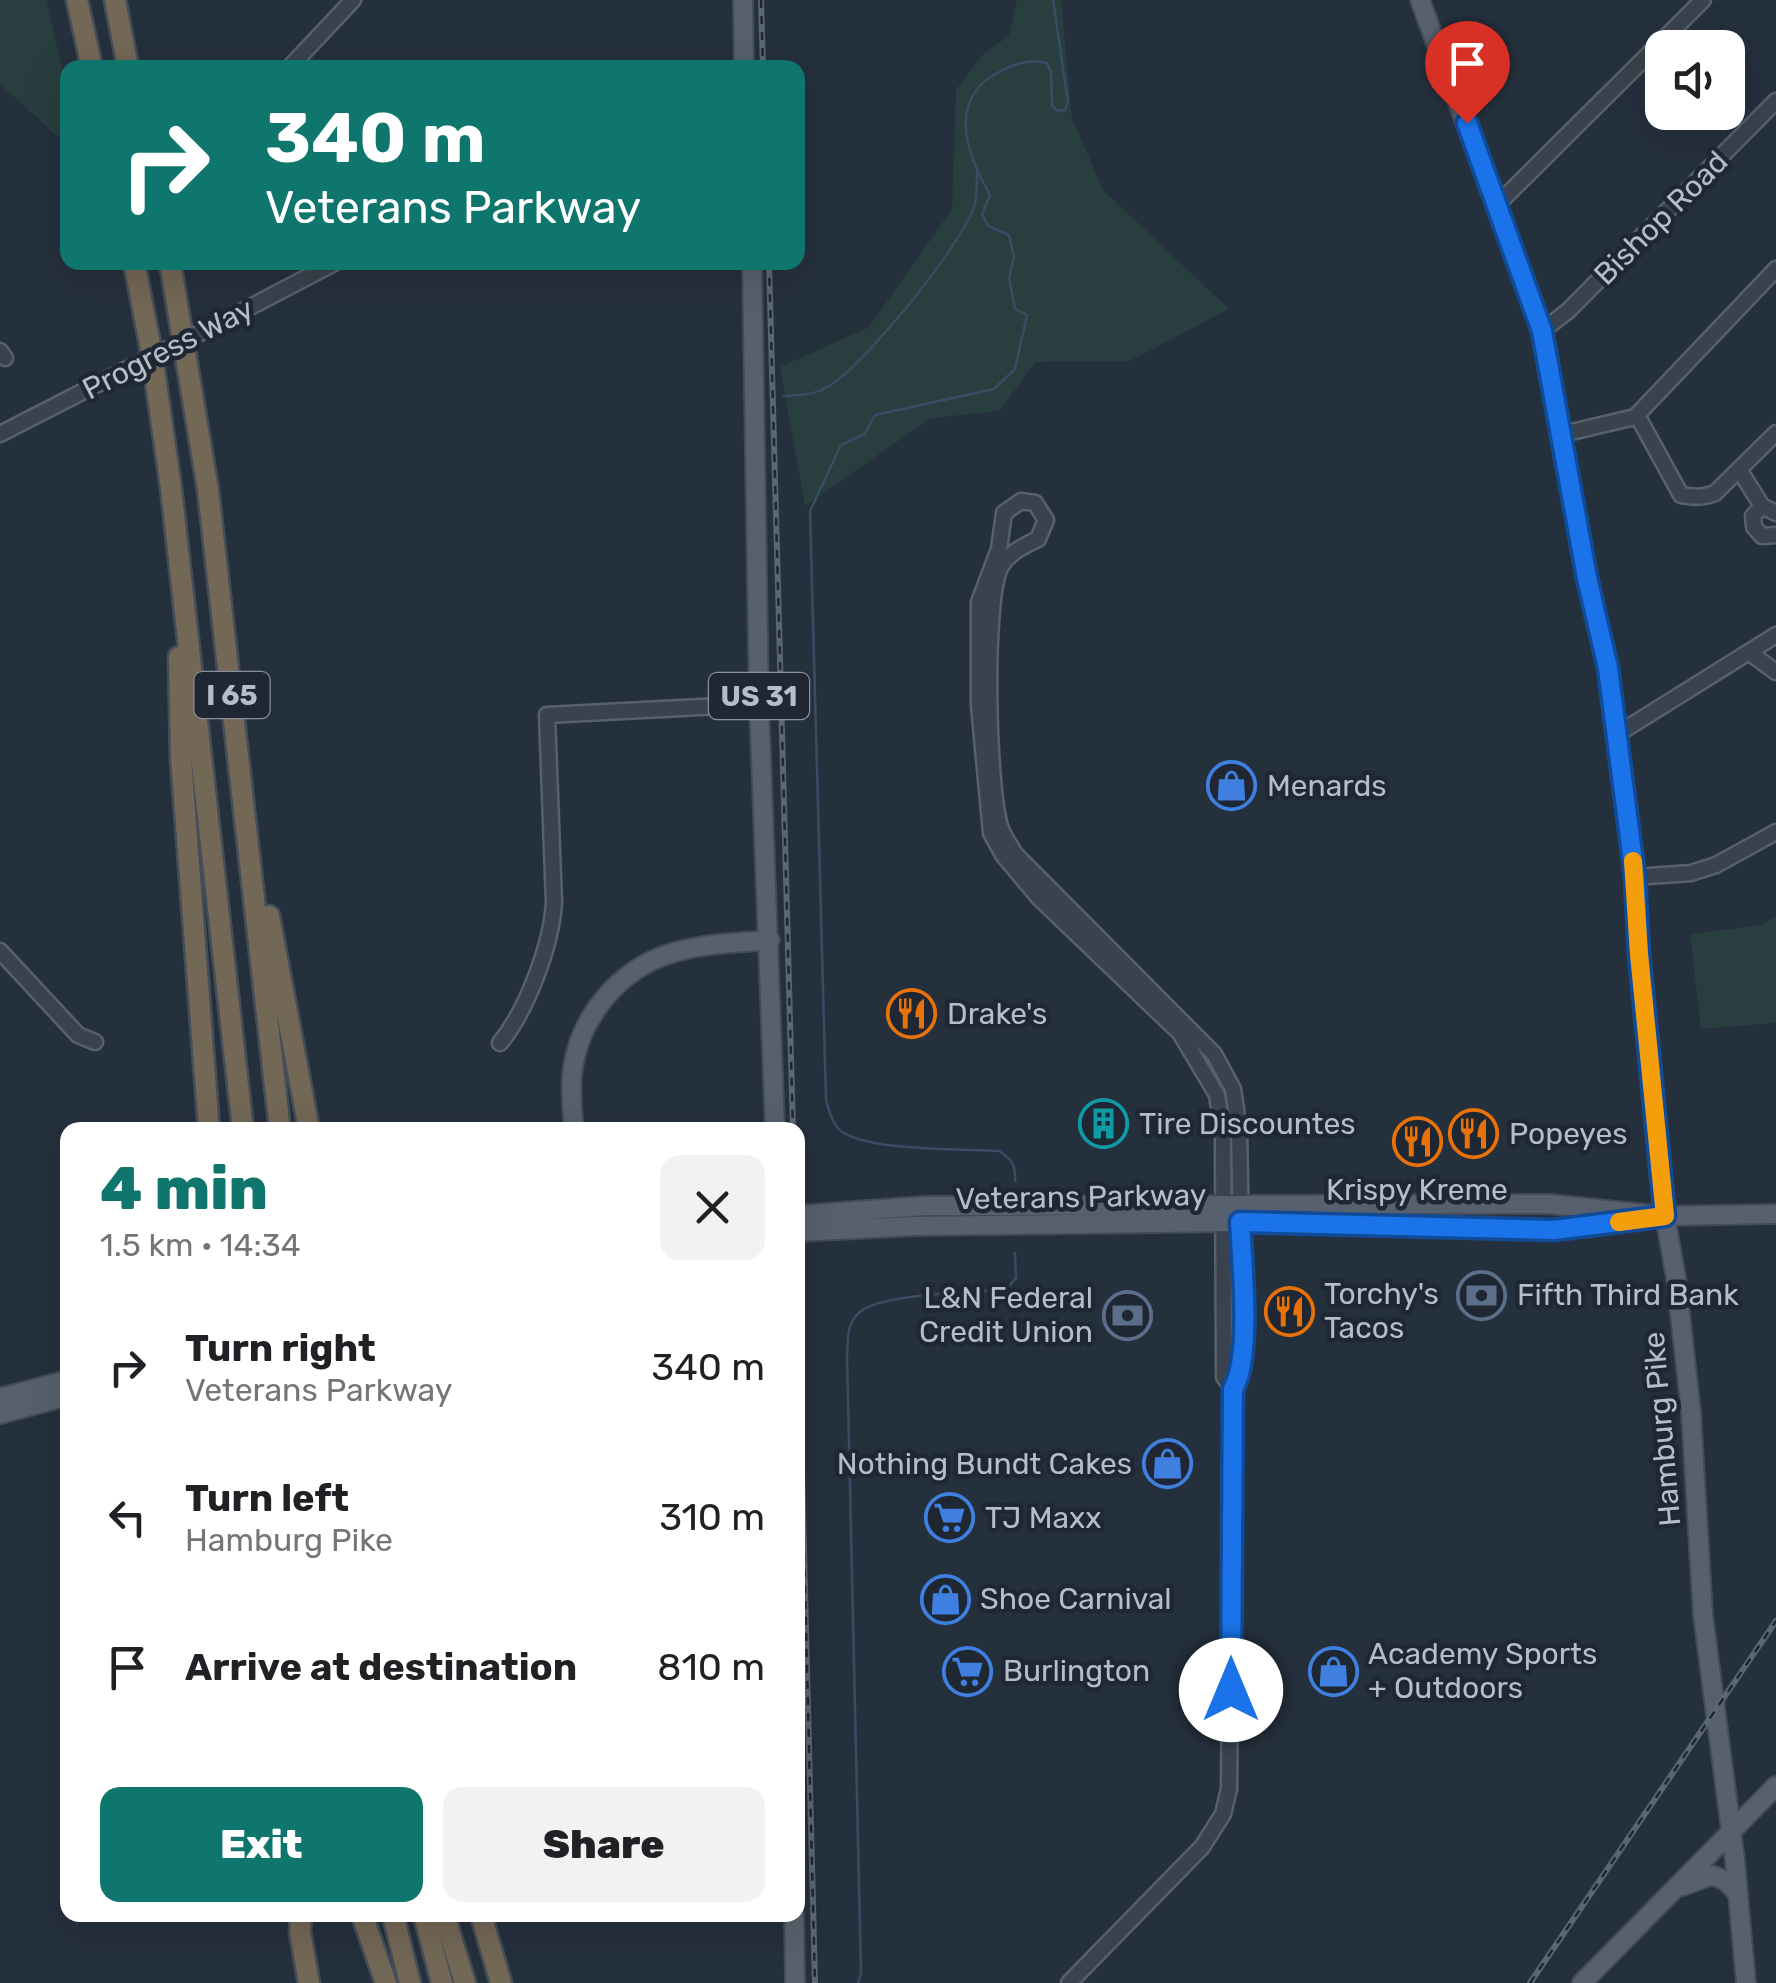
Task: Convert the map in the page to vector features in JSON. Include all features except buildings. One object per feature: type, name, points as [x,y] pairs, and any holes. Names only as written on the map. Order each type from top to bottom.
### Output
[{"type":"highway","points":[[77,0],[90,60]]},
{"type":"highway","points":[[114,0],[126,60]]},
{"type":"highway","name":"I 65","points":[[136,270],[152,355],[175,525],[241,1122]]},
{"type":"highway","name":"I 65","points":[[171,270],[208,490],[279,1122]]},
{"type":"highway","points":[[175,525],[181,758],[208,1122]]},
{"type":"highway","points":[[236,728],[308,1122]]},
{"type":"highway","points":[[301,1922],[309,1983]]},
{"type":"highway","points":[[356,1922],[370,1983]]},
{"type":"highway","points":[[364,1922],[386,1983]]},
{"type":"highway","points":[[395,1922],[410,1983]]},
{"type":"highway","points":[[426,1922],[442,1983]]},
{"type":"highway","points":[[446,1922],[465,1983]]},
{"type":"highway","points":[[470,1922],[486,1983]]},
{"type":"highway","points":[[483,1922],[500,1983]]},
{"type":"main road","points":[[739,60],[743,0]]},
{"type":"main road","name":"Hamburg Pike","points":[[1420,0],[1542,331],[1587,578],[1608,668],[1635,877],[1665,1216],[1676,1278],[1690,1412],[1703,1615],[1746,1983]]},
{"type":"main road","name":"US 31","points":[[752,270],[759,704],[775,1122]]},
{"type":"main road","points":[[574,1122],[573,1068],[590,1017],[615,986],[668,954],[770,940]]},
{"type":"main road","name":"Veterans Parkway","points":[[805,1216],[843,1220],[1231,1215],[1554,1230],[1665,1216],[1776,1214]]},
{"type":"main road","name":"Veterans Parkway","points":[[805,1230],[843,1220]]},
{"type":"main road","points":[[0,1398],[60,1382]]},
{"type":"main road","points":[[0,1414],[60,1398]]},
{"type":"main road","points":[[1582,1983],[1776,1786]]},
{"type":"main road","points":[[1673,1890],[1712,1875],[1726,1881],[1738,1894]]},
{"type":"main road","points":[[794,1922],[794,1983]]},
{"type":"street","points":[[297,60],[353,0]]},
{"type":"street","points":[[1497,205],[1703,0]]},
{"type":"street","name":"Bishop Road","points":[[1542,331],[1568,310],[1776,101]]},
{"type":"street","points":[[1563,434],[1637,416],[1776,269]]},
{"type":"street","name":"Progress Way","points":[[0,434],[321,270]]},
{"type":"street","points":[[1637,416],[1681,495],[1702,498],[1716,493],[1776,433]]},
{"type":"street","points":[[1740,471],[1769,509],[1754,516],[1754,526],[1762,536],[1776,535]]},
{"type":"street","points":[[1070,1983],[1202,1846],[1223,1814],[1228,1789],[1233,1389],[1224,1377],[1231,1215],[1240,1130],[1234,1090],[1214,1054],[1014,854],[1000,826],[994,791],[990,602],[1001,566],[1042,534],[1046,520],[1040,508],[1028,501],[1014,503],[1004,512],[999,548],[979,602],[980,705],[991,833],[1003,855],[1039,898],[1188,1046],[1217,1095],[1231,1215]]},
{"type":"street","points":[[1002,526],[1013,541],[1025,544]]},
{"type":"street","points":[[1616,736],[1776,635]]},
{"type":"street","points":[[1750,653],[1776,672]]},
{"type":"street","points":[[500,1043],[537,975],[552,933],[546,715],[759,704]]},
{"type":"street","points":[[1635,877],[1691,872],[1716,865],[1776,832]]},
{"type":"street","points":[[0,951],[78,1035],[95,1042]]},
{"type":"green space","points":[[0,0],[46,0],[60,60],[60,139],[0,84]]},
{"type":"green space","points":[[1017,0],[1061,0],[1072,118],[1103,190],[1229,309],[1130,361],[1035,362],[1000,411],[931,418],[805,506],[780,367],[869,327],[952,209],[956,90],[983,54],[1009,36]]},
{"type":"green space","points":[[1776,916],[1776,1023],[1701,1029],[1690,934],[1761,925]]},
{"type":"waterway","points":[[1015,1181],[1012,1163],[999,1151],[918,1148],[858,1139],[834,1123],[826,1100],[810,511],[841,445],[865,434],[875,415],[994,389],[1015,369],[1027,315],[1015,309],[1009,278],[1014,257],[1009,235],[988,226],[982,214],[990,195],[968,144],[967,111],[984,82],[1012,66],[1034,61],[1047,63],[1052,106],[1058,111],[1065,110],[1068,102],[1053,0]]},
{"type":"waterway","points":[[784,396],[813,393],[829,386],[888,329],[967,222],[975,204],[977,172]]},
{"type":"waterway","points":[[858,1983],[861,1973],[849,1330],[861,1311],[872,1305],[1007,1289],[1016,1278],[1015,1253]]},
{"type":"railway","points":[[761,0],[763,60]]},
{"type":"railway","points":[[769,270],[793,1122]]},
{"type":"railway","points":[[805,1589],[815,1983]]},
{"type":"railway","points":[[1530,1983],[1776,1621]]},
{"type":"slow traffic","points":[[1619,1222],[1665,1216],[1633,861]]},
{"type":"place","name":"Menards","points":[[1232,786]]},
{"type":"place","name":"Drake's","points":[[912,1014]]},
{"type":"place","name":"Tire Discountes","points":[[1104,1124]]},
{"type":"place","name":"Popeyes","points":[[1474,1134]]},
{"type":"place","name":"Krispy Kreme","points":[[1417,1141]]},
{"type":"place","name":"Fifth Third Bank","points":[[1482,1295]]},
{"type":"place","name":"Torchy's Tacos","points":[[1289,1311]]},
{"type":"place","name":"L&N Federal Credit Union","points":[[1128,1315]]},
{"type":"place","name":"Nothing Bundt Cakes","points":[[1167,1464]]},
{"type":"place","name":"TJ Maxx","points":[[950,1518]]},
{"type":"place","name":"Shoe Carnival","points":[[945,1599]]},
{"type":"place","name":"Burlington","points":[[968,1671]]},
{"type":"place","name":"Academy Sports + Outdoors","points":[[1333,1671]]},
{"type":"route","points":[[1231,1690],[1233,1389],[1240,1377],[1243,1328],[1240,1222],[1554,1230],[1665,1216],[1635,877],[1608,668],[1587,578],[1542,331],[1467,123]]}]
